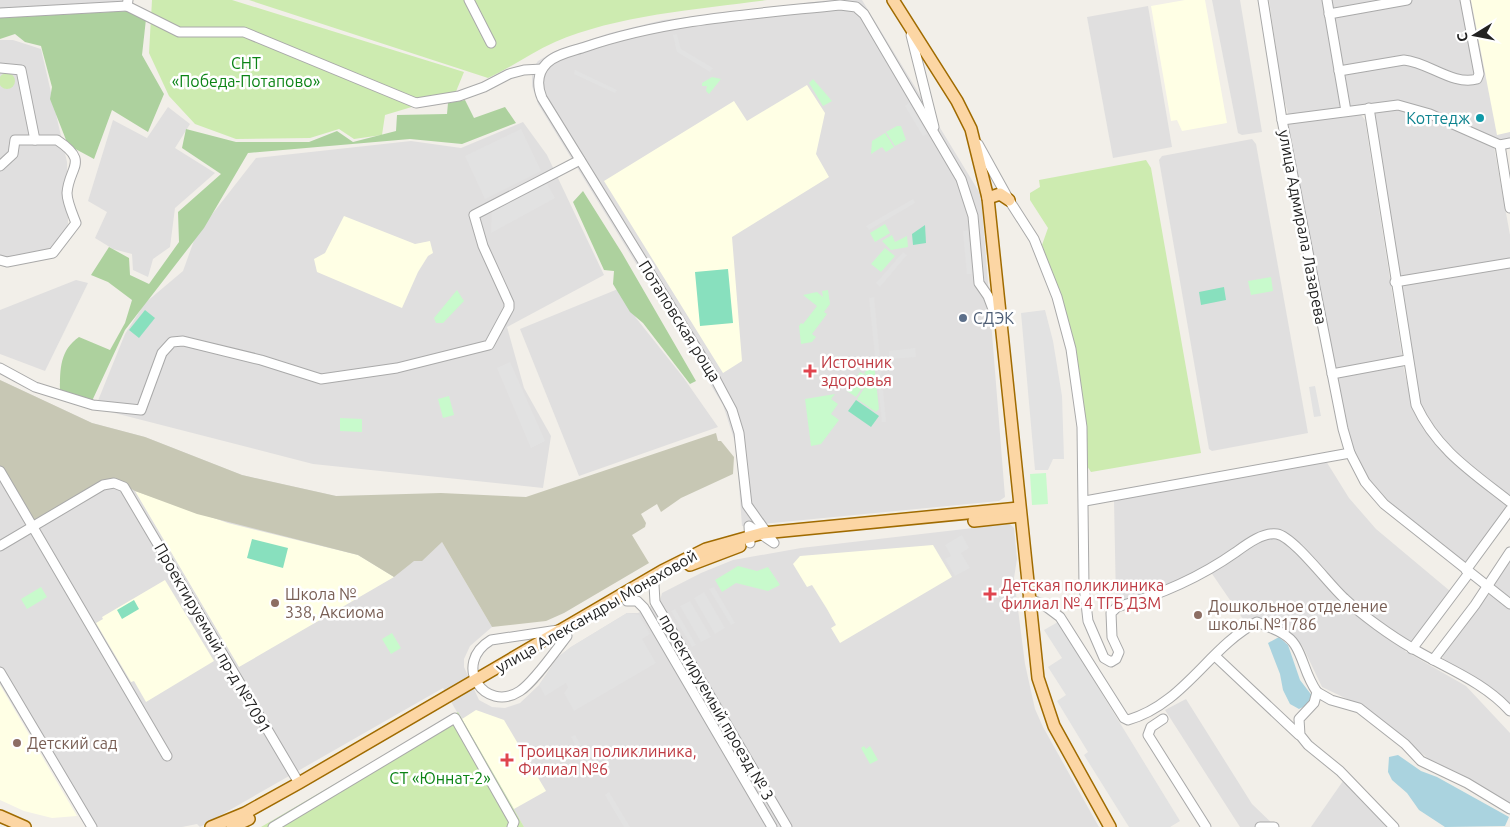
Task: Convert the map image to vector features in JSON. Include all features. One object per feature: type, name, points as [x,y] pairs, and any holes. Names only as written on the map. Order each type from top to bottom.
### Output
[{"type":"main road","points":[[893,0],[957,101],[974,138],[988,198],[1034,658],[1045,705],[1076,769],[1110,827]]},
{"type":"main road","points":[[988,198],[1000,194],[1009,200]]},
{"type":"main road","name":"улица Александры Монаховой","points":[[211,827],[245,813],[299,783],[477,683],[688,558],[722,543],[1019,512]]},
{"type":"main road","name":"улица Александры Монаховой","points":[[565,632],[706,558],[750,539]]},
{"type":"main road","name":"улица Александры Монаховой","points":[[232,827],[347,764],[477,683]]},
{"type":"main road","points":[[0,816],[25,827]]},
{"type":"street","points":[[469,0],[491,43]]},
{"type":"street","name":"улица Адмирала Лазарева","points":[[1264,0],[1282,120],[1332,374],[1350,453],[1365,482],[1384,504],[1510,604]]},
{"type":"street","points":[[1327,0],[1346,111]]},
{"type":"street","points":[[1329,14],[1407,0]]},
{"type":"street","points":[[1339,71],[1404,60],[1414,61],[1461,80],[1477,79],[1479,74],[1465,0]]},
{"type":"street","points":[[0,13],[127,3],[179,32],[244,32],[416,103],[459,96],[484,87],[509,74],[524,70],[542,69],[549,61],[565,54],[651,28],[712,18],[844,5],[856,7],[864,14],[958,173],[970,206],[979,283],[992,304],[1002,337]]},
{"type":"street","points":[[901,12],[914,40],[937,138]]},
{"type":"street","points":[[0,68],[15,67],[22,70],[35,140]]},
{"type":"street","name":"Потаповская роща","points":[[542,69],[538,83],[540,94],[716,380],[732,410],[742,448],[747,505],[774,542],[749,526],[750,539]]},
{"type":"street","points":[[914,99],[918,102],[924,101],[926,94]]},
{"type":"street","points":[[1282,120],[1398,105],[1466,129],[1500,144],[1510,143]]},
{"type":"street","points":[[1369,108],[1407,360],[1416,405],[1425,424],[1447,452],[1510,502]]},
{"type":"street","points":[[974,138],[1009,200],[1030,232],[1045,263],[1057,297],[1071,349],[1082,427],[1085,501],[1084,578],[1088,621],[1104,658],[1111,662],[1116,659],[1119,652],[1112,637],[1111,613],[1113,610],[1173,589],[1225,560],[1259,538],[1276,534],[1286,538],[1297,548],[1346,600],[1412,649],[1477,683],[1510,711]]},
{"type":"street","points":[[0,166],[13,154],[15,140],[57,140],[76,157],[77,163],[67,194],[76,223],[53,253],[8,262],[0,260]]},
{"type":"street","points":[[1500,144],[1510,208]]},
{"type":"street","points":[[0,368],[35,388],[93,405],[141,410],[162,353],[172,342],[183,340],[261,360],[321,379],[397,368],[489,345],[509,308],[509,303],[483,246],[474,215],[580,160]]},
{"type":"street","points":[[1395,282],[1510,263]]},
{"type":"street","points":[[1332,374],[1407,360]]},
{"type":"street","points":[[1085,501],[1350,453]]},
{"type":"street","points":[[0,471],[167,756]]},
{"type":"street","name":"Проектируемый пр-д №7091","points":[[32,526],[106,484],[121,485],[129,492],[299,783]]},
{"type":"street","points":[[1412,649],[1510,510]]},
{"type":"street","points":[[0,546],[32,526]]},
{"type":"street","points":[[1433,660],[1488,587],[1510,552]]},
{"type":"street","name":"проектируемый проезд № 3","points":[[654,585],[655,602],[787,827]]},
{"type":"street","points":[[1028,598],[1044,604],[1060,617],[1127,720],[1167,701],[1184,689],[1212,659],[1246,628],[1257,622],[1284,634],[1295,645],[1308,679],[1317,692],[1331,700],[1359,708],[1404,744],[1421,761],[1467,783],[1510,809]]},
{"type":"street","name":"проектируемый проезд № 3","points":[[627,600],[637,601],[644,608],[772,827]]},
{"type":"street","points":[[565,632],[521,691],[500,697],[492,695],[477,683],[472,666],[474,658],[482,645],[491,640],[565,632]]},
{"type":"street","points":[[1212,659],[1300,735],[1308,745],[1340,771],[1394,827]]},
{"type":"street","points":[[0,672],[92,827]]},
{"type":"street","points":[[1300,735],[1299,719],[1314,703],[1317,692]]},
{"type":"street","points":[[273,827],[455,718],[514,822],[512,827]]},
{"type":"street","points":[[1163,719],[1151,727],[1148,735],[1206,827]]},
{"type":"street","points":[[1260,827],[1274,827]]},
{"type":"shaded area","points":[[0,0],[133,0],[131,5],[0,12]]},
{"type":"shaded area","points":[[830,0],[862,0],[981,195],[1005,497],[999,501],[742,526],[736,445],[723,405],[538,104],[532,86],[532,70],[538,61],[555,51],[610,33],[663,20]]},
{"type":"shaded area","points":[[1185,0],[1205,0],[1227,123],[1182,131],[1177,120],[1171,121],[1151,6]]},
{"type":"shaded area","points":[[1212,0],[1240,0],[1262,132],[1242,135],[1238,133]]},
{"type":"shaded area","points":[[1269,0],[1510,0],[1510,140],[1501,140],[1393,102],[1288,114],[1282,91]]},
{"type":"shaded area","points":[[1471,0],[1510,0],[1510,132],[1497,135]]},
{"type":"shaded area","points":[[1148,6],[1172,147],[1113,158],[1087,17]]},
{"type":"shaded area","points":[[677,34],[681,49],[713,68],[710,72],[677,52],[673,35]]},
{"type":"shaded area","points":[[0,40],[13,40],[41,49],[67,162],[68,223],[64,244],[0,263]]},
{"type":"shaded area","points":[[575,70],[617,90],[615,93],[574,74]]},
{"type":"shaded area","points":[[807,85],[825,113],[816,154],[829,177],[732,237],[742,361],[723,373],[604,181],[734,101],[747,121]]},
{"type":"shaded area","points":[[909,103],[927,134],[923,136],[905,106]]},
{"type":"shaded area","points":[[168,107],[190,124],[175,148],[215,173],[175,208],[170,247],[153,259],[148,277],[133,270],[132,254],[113,249],[95,238],[107,212],[88,201],[113,120],[147,138]]},
{"type":"shaded area","points":[[1388,107],[1416,112],[1494,147],[1510,235],[1510,262],[1399,280],[1372,110]]},
{"type":"shaded area","points":[[1359,112],[1365,120],[1402,357],[1335,371],[1288,124],[1289,122]]},
{"type":"shaded area","points":[[523,122],[547,155],[604,275],[507,327],[524,388],[551,436],[543,488],[313,464],[95,408],[125,334],[145,303],[183,271],[196,235],[256,158],[411,141],[461,148]]},
{"type":"shaded area","points":[[521,129],[541,171],[485,199],[465,156]]},
{"type":"shaded area","points":[[1252,139],[1256,144],[1308,433],[1212,451],[1209,449],[1159,160],[1162,156]]},
{"type":"shaded area","points":[[546,182],[555,198],[491,233],[492,210]]},
{"type":"shaded area","points":[[913,199],[915,203],[869,230],[866,226]]},
{"type":"shaded area","points":[[344,216],[415,244],[430,241],[433,253],[428,256],[418,272],[402,308],[317,272],[314,259],[325,253]]},
{"type":"shaded area","points":[[968,230],[972,274],[967,274],[963,231]]},
{"type":"shaded area","points":[[903,252],[907,255],[880,287],[876,283]]},
{"type":"shaded area","points":[[1510,266],[1510,499],[1446,446],[1417,403],[1399,285]]},
{"type":"shaded area","points":[[76,280],[88,283],[45,371],[0,354],[0,310]]},
{"type":"shaded area","points":[[618,289],[636,318],[683,377],[718,427],[579,476],[520,329]]},
{"type":"shaded area","points":[[874,297],[886,422],[882,422],[869,298]]},
{"type":"shaded area","points":[[1045,310],[1053,341],[1062,396],[1064,459],[1053,459],[1048,470],[1035,470],[1021,313]]},
{"type":"shaded area","points":[[915,348],[916,357],[889,359],[889,351]]},
{"type":"shaded area","points":[[510,362],[545,441],[531,448],[497,368]]},
{"type":"shaded area","points":[[1403,365],[1412,405],[1434,441],[1452,461],[1507,505],[1507,508],[1468,564],[1464,565],[1386,502],[1367,479],[1350,444],[1335,377]]},
{"type":"shaded area","points":[[0,380],[92,423],[145,437],[242,475],[336,496],[372,496],[442,542],[492,627],[470,646],[464,659],[464,667],[479,700],[492,707],[505,708],[520,703],[539,685],[558,657],[571,647],[627,613],[638,613],[660,601],[662,593],[701,573],[733,560],[801,548],[999,525],[1008,522],[1014,528],[1017,559],[1014,578],[1025,664],[1035,709],[1043,727],[1099,827],[524,827],[443,688],[200,827],[197,824],[182,827],[86,827],[0,684]]},
{"type":"shaded area","points":[[0,380],[92,423],[145,437],[242,475],[336,496],[441,493],[526,497],[716,433],[718,441],[721,441],[734,457],[733,474],[681,498],[661,512],[657,504],[641,514],[646,523],[645,527],[632,535],[649,563],[564,613],[546,621],[492,627],[442,542],[422,561],[414,561],[394,577],[358,555],[197,514],[135,491],[113,479],[103,480],[33,521],[0,466]]},
{"type":"shaded area","points":[[1315,386],[1321,416],[1314,417],[1309,387]]},
{"type":"shaded area","points":[[1326,461],[1349,498],[1376,529],[1450,591],[1405,651],[1466,686],[1510,733],[1510,803],[1430,760],[1368,709],[1322,687],[1302,645],[1264,618],[1245,622],[1206,565],[1159,592],[1116,602],[1114,500]]},
{"type":"shaded area","name":"Школа № 338, Аксиома","points":[[135,491],[228,523],[358,555],[394,577],[239,667]]},
{"type":"shaded area","points":[[962,535],[969,548],[961,553],[970,568],[955,576],[945,559],[951,556],[945,545]]},
{"type":"shaded area","points":[[933,545],[952,577],[840,643],[831,628],[836,625],[827,609],[812,585],[807,587],[793,564],[800,556]]},
{"type":"shaded area","points":[[1510,559],[1510,601],[1493,587],[1493,583]]},
{"type":"shaded area","points":[[165,580],[214,661],[146,702],[134,681],[131,682],[96,623],[103,619],[102,617]]},
{"type":"shaded area","points":[[714,587],[735,623],[731,625],[709,589]]},
{"type":"shaded area","points":[[704,592],[725,628],[715,634],[694,598]]},
{"type":"shaded area","points":[[1492,594],[1510,607],[1510,706],[1445,663],[1442,656],[1485,596]]},
{"type":"shaded area","points":[[690,601],[711,637],[701,642],[680,606]]},
{"type":"shaded area","points":[[675,609],[696,645],[692,647],[671,611]]},
{"type":"shaded area","points":[[627,613],[639,615],[650,634],[642,639],[656,663],[574,711],[564,693],[568,687],[566,683],[545,696],[539,685],[558,657]]},
{"type":"shaded area","points":[[1058,622],[1180,821],[1170,827],[1129,827],[1084,755],[1088,752],[1057,701],[1066,695],[1048,667],[1062,658],[1044,630]]},
{"type":"shaded area","name":"Детский сад","points":[[0,685],[77,816],[52,818],[24,811],[0,800]]},
{"type":"shaded area","points":[[1186,699],[1252,804],[1276,827],[1240,827],[1165,710]]},
{"type":"shaded area","name":"Троицкая поликлиника, Филиал №6","points":[[476,710],[504,720],[546,791],[514,809],[462,719]]},
{"type":"shaded area","points":[[575,735],[594,767],[590,769],[571,737]]},
{"type":"shaded area","points":[[1343,781],[1389,827],[1311,827]]},
{"type":"shaded area","points":[[609,792],[630,827],[624,827],[605,795]]},
{"type":"green space","name":"СНТ «Победа-Потапово»","points":[[152,0],[232,0],[464,72],[455,94],[385,115],[382,135],[354,139],[339,129],[310,138],[236,139],[195,124],[169,96],[149,53]]},
{"type":"green space","points":[[249,0],[767,0],[659,14],[605,25],[555,42],[488,78]]},
{"type":"green space","points":[[147,10],[142,55],[164,94],[148,132],[112,110],[94,159],[68,145],[50,99],[52,87],[41,46],[25,42],[15,34],[0,39],[0,18]]},
{"type":"green space","points":[[4,73],[10,73],[15,78],[13,87],[4,89],[-1,84],[-1,78]]},
{"type":"green space","points":[[712,77],[721,79],[709,94],[706,91],[707,86],[702,86],[702,83]]},
{"type":"green space","points":[[813,79],[832,101],[823,106],[809,83]]},
{"type":"green space","points":[[465,100],[474,118],[505,107],[516,123],[462,144],[410,139],[248,153],[204,228],[125,330],[92,401],[60,390],[62,360],[73,342],[79,337],[110,350],[125,323],[132,300],[108,282],[91,275],[109,247],[129,258],[130,275],[149,284],[179,242],[178,212],[221,174],[182,148],[186,129],[236,142],[309,142],[337,131],[353,142],[396,131],[397,115],[447,114],[448,103]]},
{"type":"green space","points":[[901,126],[906,140],[895,146],[886,132]]},
{"type":"green space","points":[[885,133],[894,147],[886,152],[882,147],[871,154],[872,141]]},
{"type":"green space","points":[[1146,160],[1151,168],[1201,453],[1091,472],[1087,466],[1085,424],[1061,298],[1042,245],[1048,228],[1030,200],[1030,193],[1040,187],[1039,180]]},
{"type":"green space","points":[[583,191],[622,253],[696,381],[690,384],[643,323],[630,312],[613,284],[614,271],[604,270],[573,202]]},
{"type":"green space","points":[[885,224],[890,233],[875,242],[870,233]]},
{"type":"green space","points":[[925,225],[926,243],[913,245],[912,234]]},
{"type":"green space","points":[[892,235],[895,242],[907,236],[908,247],[891,250],[882,241]]},
{"type":"green space","points":[[885,248],[895,256],[881,272],[871,264]]},
{"type":"green space","points":[[728,269],[733,323],[700,326],[695,272]]},
{"type":"green space","points":[[1271,277],[1273,291],[1251,295],[1248,281]]},
{"type":"green space","points":[[1224,287],[1226,300],[1201,305],[1199,292]]},
{"type":"green space","points":[[457,290],[464,301],[443,323],[436,323],[434,318]]},
{"type":"green space","points":[[828,290],[830,304],[824,312],[827,314],[812,334],[816,337],[812,342],[801,344],[799,326],[801,323],[803,324],[817,306],[803,295],[817,292],[823,297],[822,291]]},
{"type":"green space","points":[[145,310],[155,318],[139,338],[129,330]]},
{"type":"green space","points":[[874,363],[879,409],[876,412],[857,399],[871,378],[864,373]]},
{"type":"green space","points":[[860,372],[869,377],[856,397],[847,391]]},
{"type":"green space","points":[[835,394],[831,399],[838,404],[831,414],[839,420],[821,444],[811,446],[805,399]]},
{"type":"green space","points":[[449,396],[454,415],[443,418],[438,399]]},
{"type":"green space","points":[[856,400],[879,416],[871,427],[848,411]]},
{"type":"green space","points":[[340,418],[362,419],[362,432],[340,431]]},
{"type":"green space","points":[[1046,473],[1048,504],[1032,505],[1030,474]]},
{"type":"green space","points":[[252,539],[288,548],[283,568],[247,558]]},
{"type":"green space","points":[[738,566],[757,571],[768,567],[780,585],[768,591],[736,583],[722,592],[715,580]]},
{"type":"green space","points":[[41,587],[47,597],[27,609],[21,599]]},
{"type":"green space","points":[[134,600],[139,609],[122,619],[117,610]]},
{"type":"green space","points":[[392,633],[401,648],[391,654],[382,639]]},
{"type":"green space","name":"СТ «Юннат-2»","points":[[458,712],[524,827],[261,827]]},
{"type":"green space","points":[[864,746],[866,749],[870,746],[878,760],[870,764],[861,748]]},
{"type":"water","points":[[1279,637],[1288,645],[1300,680],[1313,697],[1311,703],[1299,709],[1290,704],[1283,690],[1280,674],[1268,643]]},
{"type":"water","points":[[1398,755],[1421,771],[1437,777],[1509,817],[1505,826],[1445,827],[1419,810],[1407,793],[1392,780],[1388,772],[1389,757]]},
{"type":"place","name":"Коттедж","points":[[1480,118]]},
{"type":"place","name":"СДЭК","points":[[963,318]]},
{"type":"place","name":"Источник здоровья","points":[[810,371]]},
{"type":"place","name":"Детская поликлиника филиал № 4 ТГБ ДЗМ","points":[[990,594]]},
{"type":"place","name":"Школа № 338, Аксиома","points":[[275,603]]},
{"type":"place","name":"Дошкольное отделение школы №1786","points":[[1198,615]]},
{"type":"place","name":"Детский сад","points":[[17,743]]},
{"type":"place","name":"Троицкая поликлиника, Филиал №6","points":[[507,760]]}]
